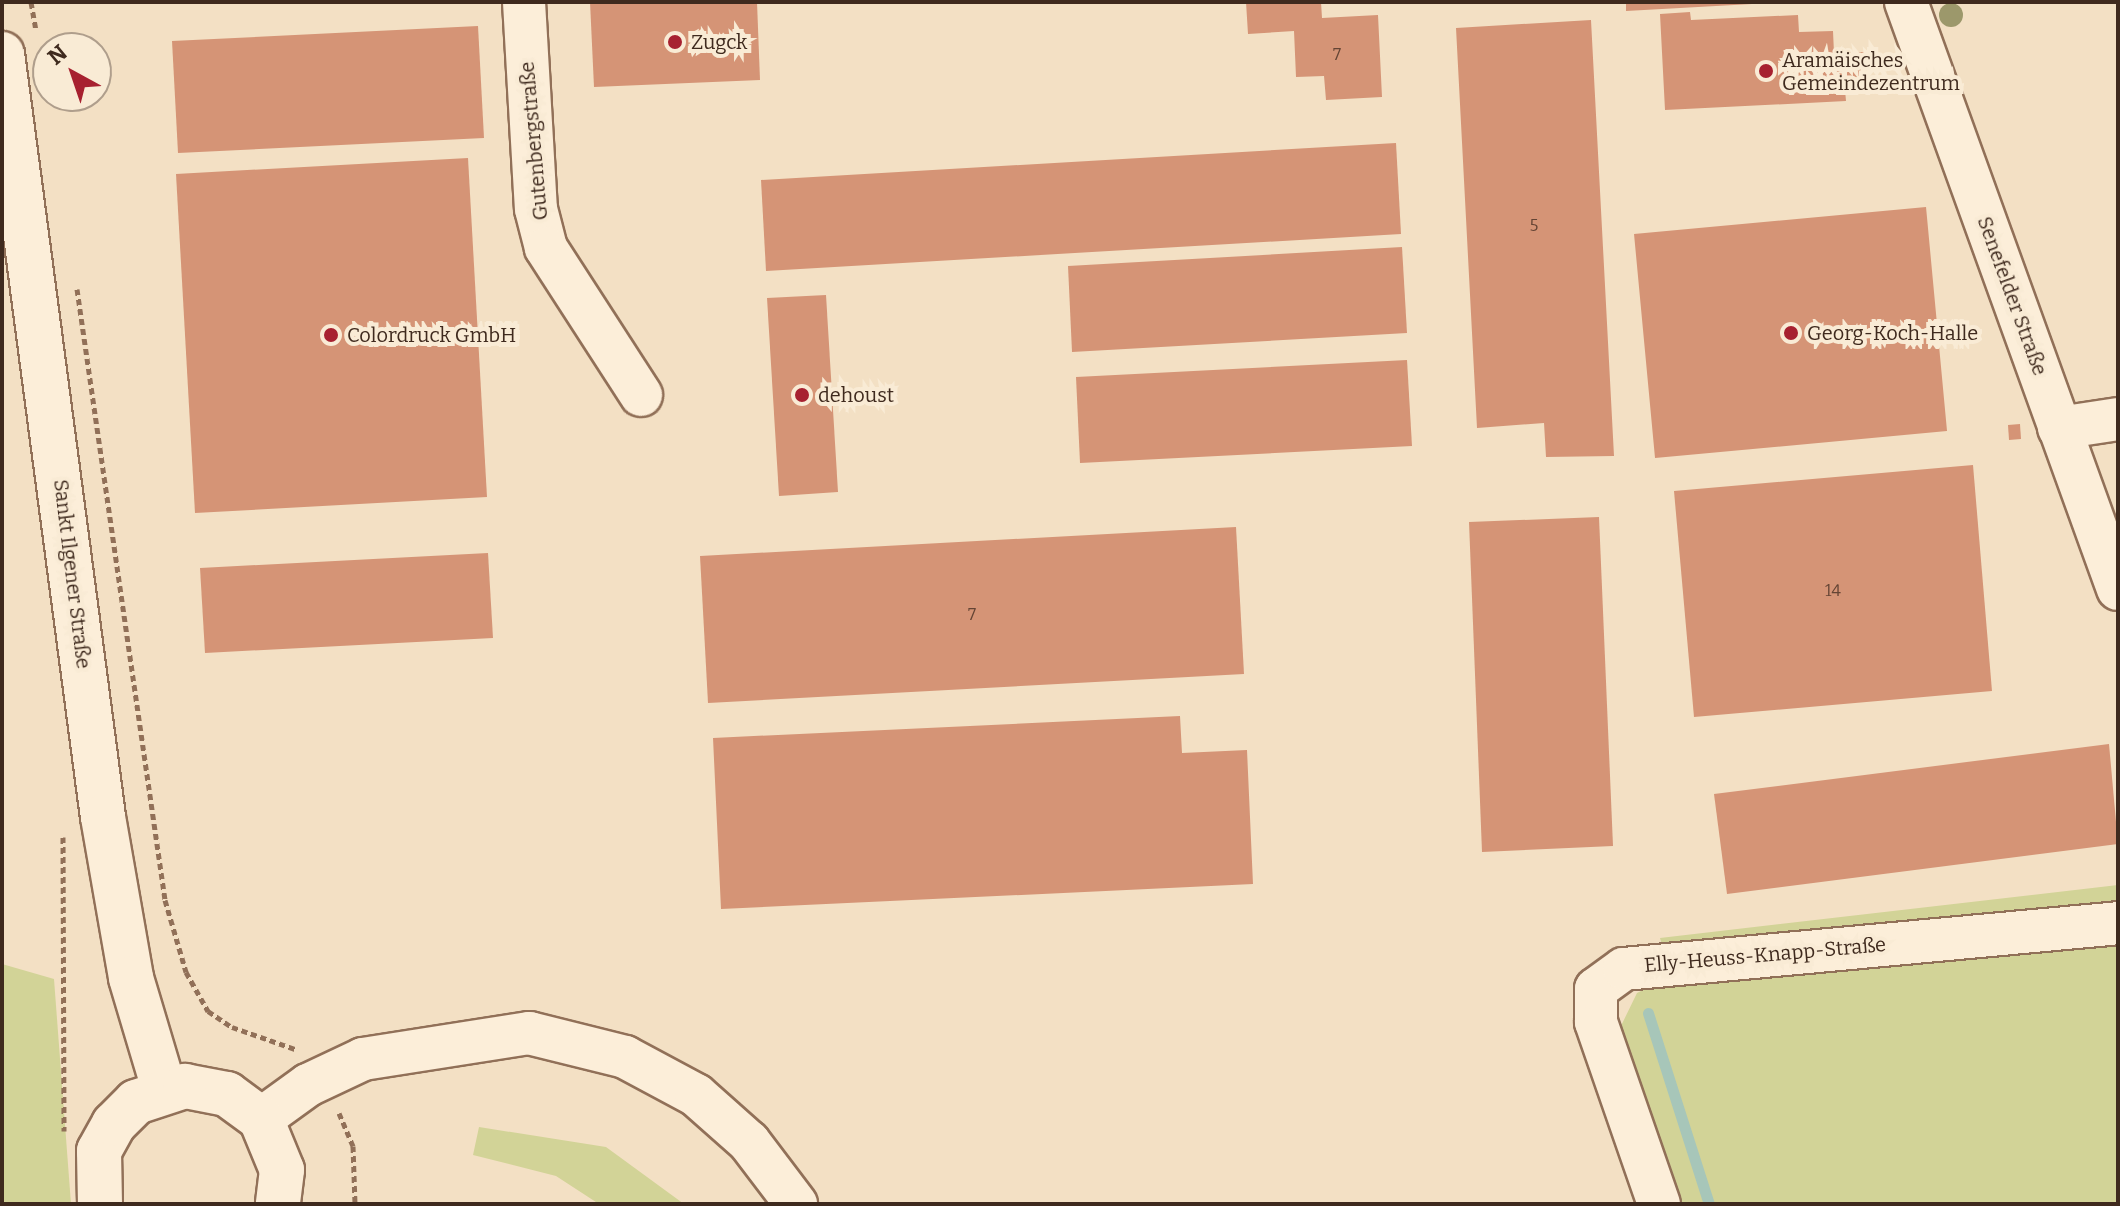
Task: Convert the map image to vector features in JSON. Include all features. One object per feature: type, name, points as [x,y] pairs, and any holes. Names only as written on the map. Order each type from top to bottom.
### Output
[{"type":"street","name":"Gutenbergstraße","points":[[524,2],[536,209],[546,248],[641,395]]},
{"type":"street","name":"Senefelder Straße","points":[[1906,2],[2118,589]]},
{"type":"street","name":"Sankt Ilgener Straße","points":[[20,50],[103,817],[131,978],[164,1089]]},
{"type":"street","points":[[2059,428],[2118,419]]},
{"type":"street","name":"Elly-Heuss-Knapp-Straße","points":[[1659,1204],[1596,1022],[1596,989],[1624,969],[2118,923]]},
{"type":"street","points":[[261,1119],[317,1081],[363,1059],[529,1033],[625,1057],[696,1095],[749,1142],[796,1204]]},
{"type":"street","points":[[100,1204],[99,1151],[114,1124],[136,1102],[164,1089],[207,1087],[227,1094],[261,1119],[282,1170],[278,1204]]},
{"type":"path","points":[[20,50],[31,2]]},
{"type":"path","points":[[77,285],[165,900],[186,972],[208,1011],[232,1027],[291,1042],[353,1146],[355,1204]]},
{"type":"green space","points":[[2118,885],[2118,1204],[1675,1204],[1619,1030],[1637,993],[1671,976],[1660,938]]},
{"type":"green space","points":[[2,964],[54,979],[71,1204],[2,1204]]},
{"type":"green space","points":[[479,1127],[606,1147],[684,1204],[599,1204],[556,1176],[473,1155]]},
{"type":"building","name":"Zugck","points":[[590,2],[757,2],[760,80],[594,87]]},
{"type":"building","points":[[1246,2],[1321,2],[1322,18],[1378,15],[1382,97],[1326,100],[1324,76],[1296,77],[1294,31],[1248,34]]},
{"type":"building","points":[[1626,2],[1752,2],[1752,4],[1626,11]]},
{"type":"building","name":"Aramäisches Gemeindezentrum","points":[[1690,12],[1691,20],[1798,15],[1799,32],[1833,31],[1834,53],[1867,52],[1869,89],[1845,90],[1846,101],[1665,110],[1660,14]]},
{"type":"building","points":[[1591,20],[1614,456],[1546,457],[1544,423],[1477,428],[1456,28]]},
{"type":"building","points":[[478,26],[484,138],[178,153],[172,41]]},
{"type":"building","points":[[1396,143],[1401,234],[766,271],[761,180]]},
{"type":"building","name":"Colordruck GmbH","points":[[468,158],[487,497],[195,513],[176,174]]},
{"type":"building","name":"Georg-Koch-Halle","points":[[1926,207],[1947,431],[1655,458],[1634,234]]},
{"type":"building","points":[[1402,247],[1407,333],[1072,352],[1068,266]]},
{"type":"building","name":"dehoust","points":[[826,295],[838,492],[779,496],[767,298]]},
{"type":"building","points":[[1407,360],[1412,446],[1080,463],[1076,377]]},
{"type":"building","points":[[2020,424],[2021,439],[2009,440],[2008,425]]},
{"type":"building","points":[[1973,465],[1992,691],[1694,717],[1674,491]]},
{"type":"building","points":[[1599,517],[1613,846],[1482,852],[1469,522]]},
{"type":"building","points":[[1236,527],[1244,674],[708,703],[700,556]]},
{"type":"building","points":[[488,553],[493,638],[205,653],[200,568]]},
{"type":"building","points":[[1180,716],[1182,753],[1247,750],[1253,884],[721,909],[713,738]]},
{"type":"building","points":[[2109,744],[2118,844],[1727,894],[1714,794]]},
{"type":"waterway","points":[[1648,1013],[1709,1204]]},
{"type":"place","name":"Zugck","points":[[675,42]]},
{"type":"place","name":"Aramäisches Gemeindezentrum","points":[[1766,71]]},
{"type":"place","name":"Georg-Koch-Halle","points":[[1791,333]]},
{"type":"place","name":"Colordruck GmbH","points":[[331,335]]},
{"type":"place","name":"dehoust","points":[[802,395]]}]
